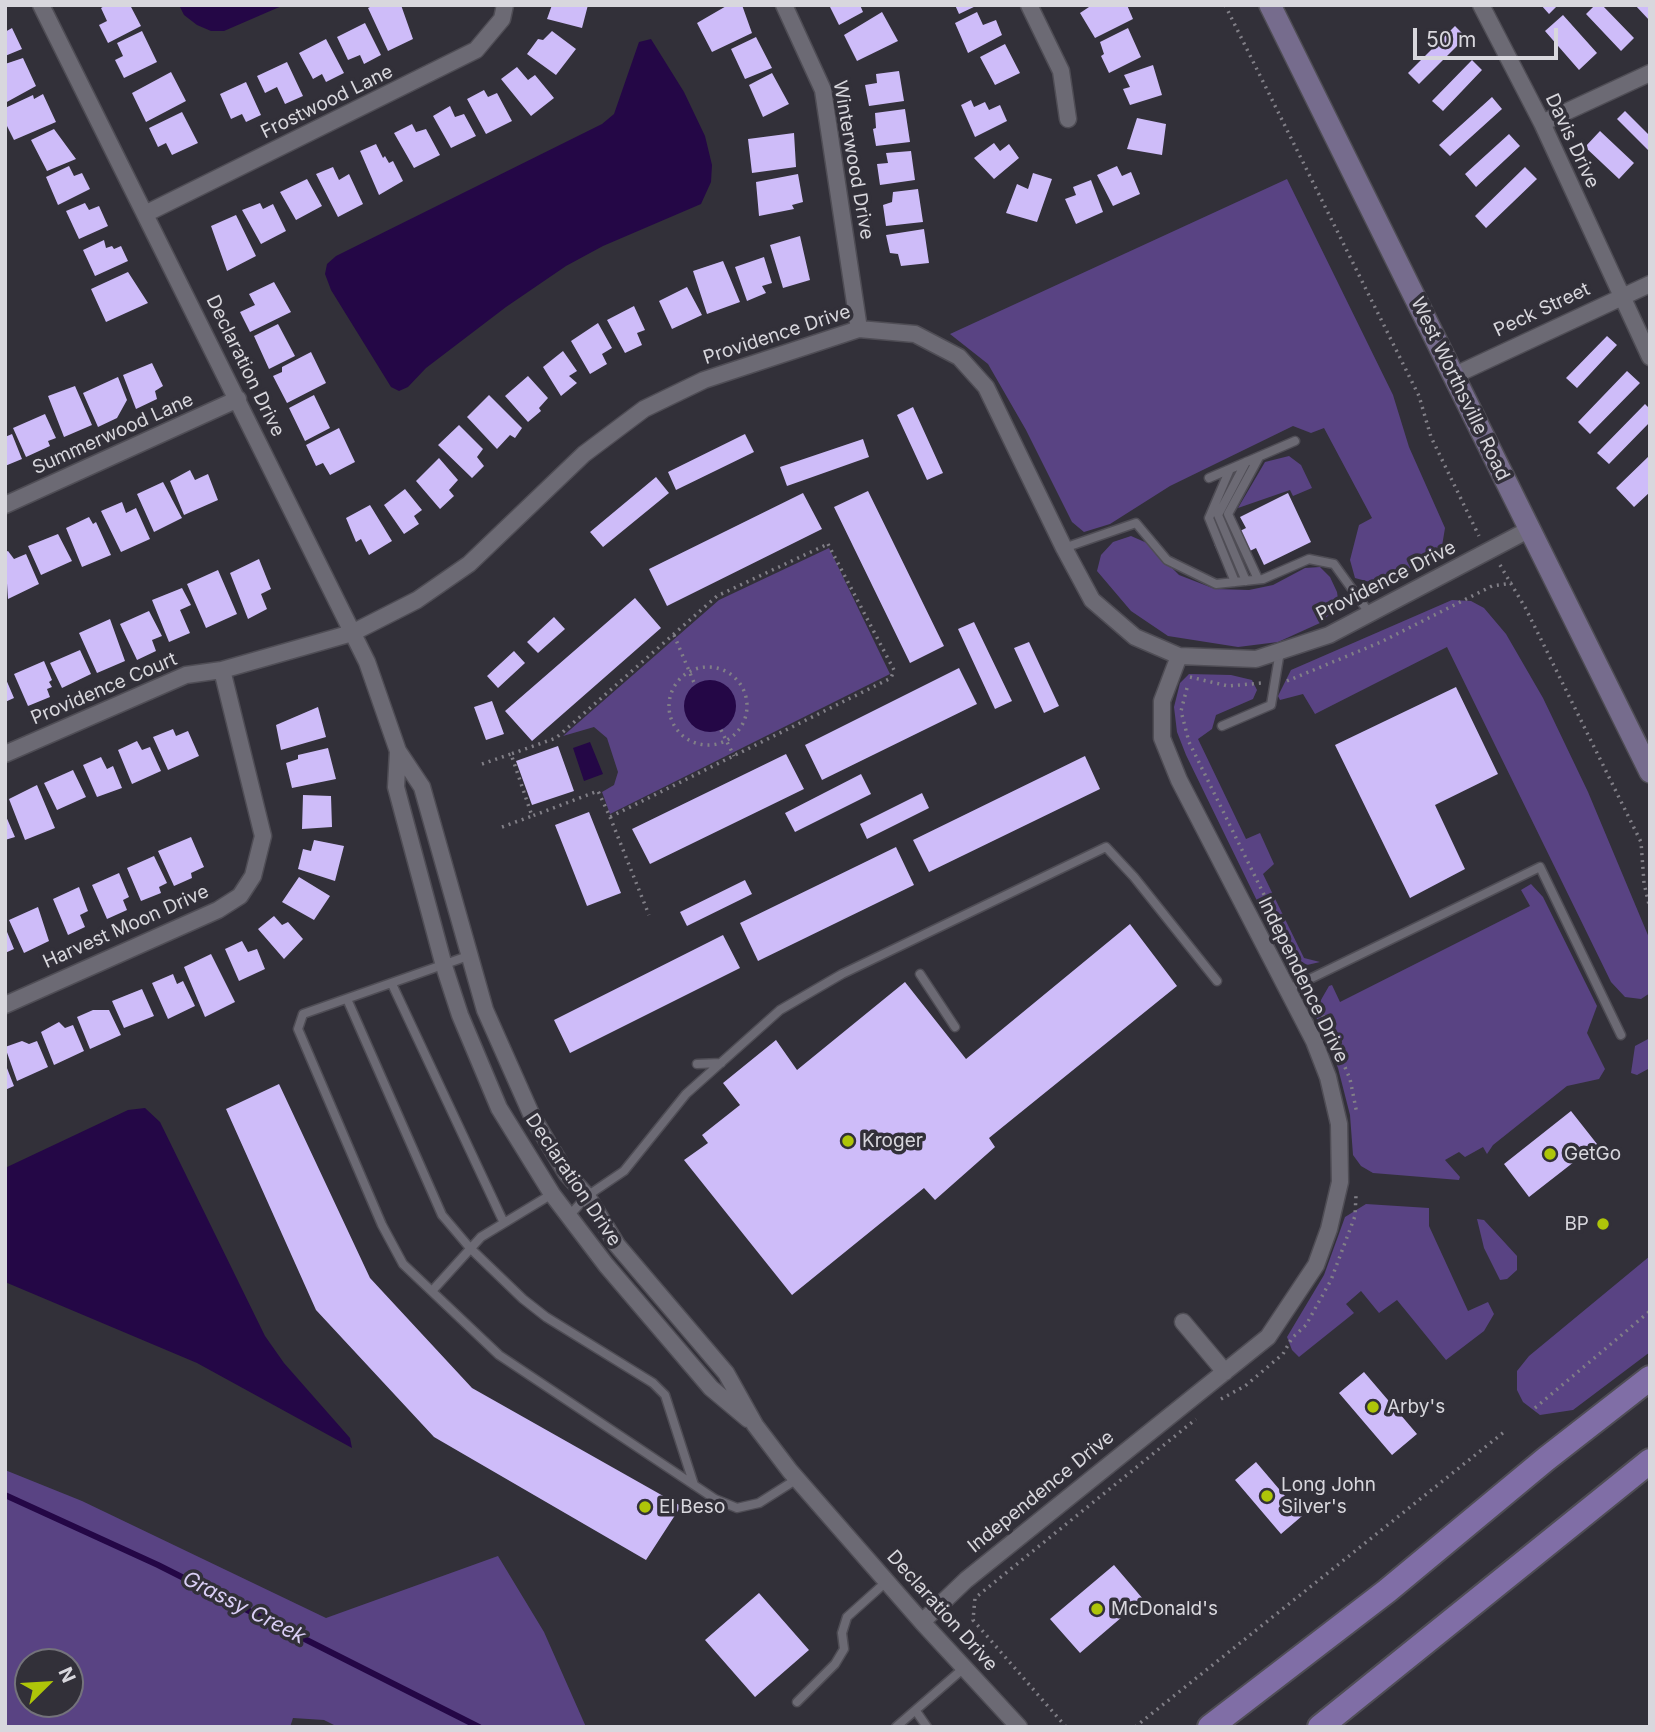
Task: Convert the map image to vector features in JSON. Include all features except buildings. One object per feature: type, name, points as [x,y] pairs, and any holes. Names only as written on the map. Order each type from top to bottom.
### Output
[{"type":"main road","name":"West Worthsville Road","points":[[1270,5],[1650,772]]},
{"type":"main road","points":[[1210,1727],[1387,1591],[1546,1459],[1650,1378]]},
{"type":"main road","points":[[1320,1727],[1650,1461]]},
{"type":"street","name":"Declaration Drive","points":[[41,5],[367,662],[398,751],[422,787],[485,1010],[514,1080],[566,1172],[587,1196],[617,1245],[726,1373],[755,1425],[797,1479],[922,1622],[1019,1727]]},
{"type":"street","name":"Frostwood Lane","points":[[147,214],[476,50],[502,19],[505,5]]},
{"type":"street","name":"Winterwood Drive","points":[[784,5],[823,90],[859,329]]},
{"type":"street","points":[[1028,5],[1061,71],[1068,119]]},
{"type":"street","name":"Davis Drive","points":[[1481,5],[1542,123],[1650,357]]},
{"type":"street","points":[[1542,123],[1650,73]]},
{"type":"street","name":"Peck Street","points":[[1453,376],[1650,284]]},
{"type":"street","name":"Providence Drive","points":[[222,670],[352,633],[417,600],[469,564],[584,454],[644,409],[704,380],[859,329],[915,334],[959,357],[986,387],[1092,600],[1135,636],[1178,656],[1256,659],[1329,635],[1530,530]]},
{"type":"street","name":"Summerwood Lane","points":[[5,505],[238,399]]},
{"type":"street","name":"Independence Drive","points":[[922,1622],[966,1580],[1268,1337],[1316,1265],[1340,1182],[1339,1124],[1328,1077],[1287,990],[1180,780],[1162,738],[1162,701],[1178,656]]},
{"type":"street","name":"Providence Court","points":[[5,754],[186,675],[222,670]]},
{"type":"street","name":"Harvest Moon Drive","points":[[5,1005],[218,910],[240,896],[253,876],[263,836],[222,670]]},
{"type":"street","name":"Declaration Drive","points":[[398,751],[396,787],[444,966],[460,1015],[499,1108],[552,1194],[569,1216],[694,1370],[755,1425]]},
{"type":"street","points":[[1183,1322],[1225,1372]]},
{"type":"lane","points":[[1209,478],[1295,442]]},
{"type":"lane","points":[[1258,579],[1228,514],[1259,457]]},
{"type":"lane","points":[[1246,462],[1218,515],[1246,580]]},
{"type":"lane","points":[[1230,469],[1209,518],[1235,582]]},
{"type":"lane","points":[[1064,548],[1136,523],[1167,560],[1216,584],[1258,579],[1309,559],[1334,564],[1371,614]]},
{"type":"lane","points":[[1222,726],[1271,705],[1280,651]]},
{"type":"lane","points":[[569,1216],[587,1196],[624,1171],[686,1094],[780,1010],[842,974],[1106,848],[1134,877],[1217,981]]},
{"type":"lane","points":[[1287,990],[1540,867],[1621,1035]]},
{"type":"lane","points":[[468,956],[303,1014],[298,1029],[382,1225],[403,1264],[499,1356],[715,1499],[737,1508],[759,1503],[797,1479]]},
{"type":"lane","points":[[920,974],[955,1027]]},
{"type":"lane","points":[[392,984],[504,1223]]},
{"type":"lane","points":[[347,999],[442,1215],[470,1248],[546,1317],[653,1383],[666,1395],[694,1485]]},
{"type":"lane","points":[[697,1064],[721,1063]]},
{"type":"lane","points":[[432,1291],[470,1248],[504,1223],[552,1194]]},
{"type":"lane","points":[[797,1702],[835,1664],[844,1649],[842,1633],[847,1617],[887,1582]]},
{"type":"lane","points":[[896,1727],[965,1667]]},
{"type":"lane","points":[[916,1711],[927,1727]]},
{"type":"path","points":[[1225,5],[1419,396],[1431,437],[1472,526]]},
{"type":"path","points":[[482,764],[556,738],[717,596],[828,544],[894,670],[891,678],[610,817]]},
{"type":"path","points":[[1508,576],[1641,842],[1644,883],[1650,909]]},
{"type":"path","points":[[1293,955],[1189,742],[1181,711],[1190,677],[1228,686],[1287,681],[1381,642],[1492,586],[1512,583]]},
{"type":"path","points":[[674,635],[695,685]]},
{"type":"path","points":[[714,667],[736,678],[744,689],[747,717],[741,730],[726,741],[709,745],[691,743],[673,723],[668,706],[672,691],[689,671],[714,667]]},
{"type":"path","points":[[721,730],[734,756]]},
{"type":"path","points":[[510,754],[532,816]]},
{"type":"path","points":[[502,827],[598,790],[649,915]]},
{"type":"path","points":[[1535,1408],[1650,1311]]},
{"type":"path","points":[[1219,1400],[1245,1386],[1283,1354]]},
{"type":"path","points":[[1066,1727],[973,1620],[975,1598],[1198,1418]]},
{"type":"path","points":[[1135,1727],[1504,1432]]},
{"type":"shaded area","points":[[179,5],[284,5],[224,31],[211,31],[184,15]]},
{"type":"shaded area","points":[[651,39],[684,92],[705,136],[712,165],[711,182],[701,204],[603,246],[566,266],[506,307],[426,368],[408,387],[399,391],[391,387],[331,290],[325,274],[327,264],[336,256],[602,124],[614,114],[639,42]]},
{"type":"shaded area","points":[[1287,179],[1393,395],[1409,447],[1445,528],[1442,546],[1434,557],[1377,584],[1355,578],[1350,560],[1359,525],[1372,518],[1324,428],[1311,433],[1293,426],[1170,486],[1110,524],[1084,532],[1072,522],[1026,430],[988,364],[950,334]]},
{"type":"shaded area","points":[[1289,456],[1301,465],[1312,488],[1293,496],[1290,490],[1238,508],[1265,462]]},
{"type":"shaded area","points":[[1131,536],[1147,543],[1179,575],[1215,589],[1249,590],[1273,585],[1305,568],[1320,567],[1330,577],[1337,592],[1339,606],[1320,623],[1278,642],[1238,647],[1168,636],[1131,611],[1097,571],[1101,555],[1113,542]]},
{"type":"shaded area","points":[[829,548],[890,674],[610,814],[602,792],[614,785],[618,772],[607,738],[594,727],[563,736],[719,600]]},
{"type":"shaded area","points":[[1452,600],[1471,601],[1484,608],[1506,634],[1543,698],[1588,792],[1650,940],[1650,993],[1641,999],[1625,997],[1611,982],[1447,647],[1315,714],[1303,694],[1280,700],[1278,696],[1291,670]]},
{"type":"shaded area","points":[[1189,674],[1231,675],[1252,680],[1257,690],[1253,699],[1216,715],[1212,729],[1198,739],[1246,839],[1260,833],[1274,864],[1263,874],[1304,958],[1320,962],[1307,965],[1280,948],[1186,755],[1177,732],[1174,707],[1180,683]]},
{"type":"shaded area","points":[[710,680],[720,682],[728,688],[734,696],[734,716],[728,724],[720,730],[710,732],[700,730],[692,724],[686,716],[684,706],[686,696],[692,688],[700,682]]},
{"type":"shaded area","points":[[590,742],[603,774],[584,781],[573,748]]},
{"type":"shaded area","points":[[1531,884],[1543,897],[1597,1006],[1587,1033],[1605,1069],[1599,1079],[1567,1086],[1493,1145],[1487,1154],[1483,1147],[1465,1157],[1459,1152],[1445,1160],[1460,1177],[1459,1180],[1373,1173],[1361,1166],[1353,1155],[1350,1115],[1338,1068],[1314,1012],[1329,986],[1332,985],[1340,1002],[1530,906],[1521,890]]},
{"type":"shaded area","points":[[1650,1038],[1650,1072],[1648,1069],[1637,1075],[1631,1073],[1635,1046]]},
{"type":"shaded area","points":[[145,1108],[160,1122],[265,1336],[284,1363],[350,1438],[352,1448],[197,1363],[5,1282],[5,1168],[128,1110]]},
{"type":"shaded area","points":[[1366,1204],[1429,1208],[1429,1226],[1468,1311],[1488,1302],[1494,1314],[1484,1331],[1446,1360],[1397,1300],[1379,1313],[1361,1291],[1346,1304],[1354,1313],[1299,1357],[1292,1350],[1287,1337],[1324,1275],[1345,1217]]},
{"type":"shaded area","points":[[1477,1219],[1484,1220],[1517,1256],[1517,1270],[1507,1279],[1500,1280],[1484,1248]]},
{"type":"shaded area","points":[[1650,1256],[1650,1352],[1573,1410],[1540,1415],[1523,1402],[1517,1390],[1517,1371],[1529,1356]]},
{"type":"shaded area","points":[[5,1470],[82,1501],[326,1618],[498,1556],[544,1632],[586,1727],[338,1727],[324,1720],[293,1718],[290,1727],[5,1727]]},
{"type":"waterway","name":"Grassy Creek","points":[[5,1495],[158,1565],[479,1727]]},
{"type":"place","name":"Kroger","points":[[848,1141]]},
{"type":"place","name":"GetGo","points":[[1550,1154]]},
{"type":"place","name":"BP","points":[[1603,1224]]},
{"type":"place","name":"Arby's","points":[[1373,1407]]},
{"type":"place","name":"Long John Silver's","points":[[1267,1496]]},
{"type":"place","name":"El Beso","points":[[645,1507]]},
{"type":"place","name":"McDonald's","points":[[1097,1609]]}]
